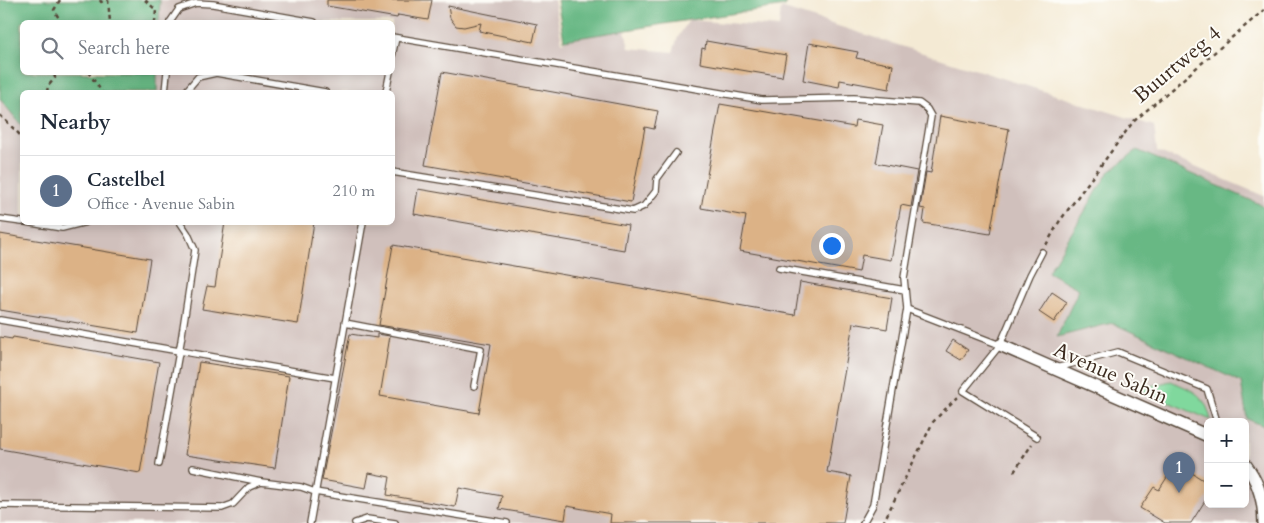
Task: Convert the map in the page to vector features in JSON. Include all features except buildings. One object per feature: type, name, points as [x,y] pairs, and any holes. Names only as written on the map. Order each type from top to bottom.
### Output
[{"type":"street","name":"Avenue Sabin","points":[[1000,345],[1204,434]]},
{"type":"street","points":[[1249,469],[1254,475],[1264,502],[1264,523]]},
{"type":"lane","points":[[172,20],[180,9],[196,3],[214,4],[303,20]]},
{"type":"lane","points":[[395,38],[762,100],[854,98],[919,103],[927,109],[931,116],[904,278],[906,309],[873,505],[863,523]]},
{"type":"lane","points":[[165,90],[167,75]]},
{"type":"lane","points":[[187,90],[198,77],[207,75]]},
{"type":"lane","points":[[227,75],[314,90]]},
{"type":"lane","points":[[386,90],[389,75]]},
{"type":"lane","points":[[395,172],[632,211],[644,206],[656,191],[658,179],[676,153]]},
{"type":"lane","points":[[0,219],[20,222]]},
{"type":"lane","points":[[43,225],[62,228],[74,225]]},
{"type":"lane","points":[[159,464],[195,250],[182,225]]},
{"type":"lane","points":[[310,523],[362,225]]},
{"type":"lane","points":[[1037,437],[963,391],[1000,345],[1030,274],[1042,252]]},
{"type":"lane","points":[[779,268],[905,290]]},
{"type":"lane","points":[[906,309],[1000,345]]},
{"type":"lane","points":[[0,320],[335,378]]},
{"type":"lane","points":[[345,323],[481,349],[474,386]]},
{"type":"lane","points":[[1054,369],[1118,352],[1207,389],[1216,418]]},
{"type":"lane","points":[[193,468],[261,482],[301,487],[315,492],[507,523]]},
{"type":"lane","points":[[0,505],[222,508],[232,504],[249,487],[261,482]]},
{"type":"lane","points":[[355,523],[367,519],[395,523]]},
{"type":"path","points":[[60,0],[54,10],[61,20]]},
{"type":"path","points":[[100,0],[101,2],[107,0],[110,20]]},
{"type":"path","points":[[145,0],[156,10],[155,20]]},
{"type":"path","name":"Buurtweg 4","points":[[1042,252],[1060,222],[1133,122],[1264,10]]},
{"type":"path","points":[[47,90],[48,86],[55,78],[54,75]]},
{"type":"path","points":[[90,75],[101,90]]},
{"type":"path","points":[[0,115],[20,135]]},
{"type":"path","points":[[883,523],[933,422],[963,391]]},
{"type":"path","points":[[1014,472],[1037,437]]},
{"type":"shaded area","points":[[0,0],[554,0],[562,42],[622,16],[629,48],[673,52],[678,37],[689,20],[779,27],[781,8],[1154,126],[1157,151],[1264,196],[1264,523],[0,523]]},
{"type":"green space","points":[[0,0],[160,0],[159,20],[20,20],[20,75],[157,75],[157,90],[20,90],[20,124],[0,99]]},
{"type":"green space","points":[[557,0],[786,0],[785,6],[564,40]]},
{"type":"green space","points":[[1137,150],[1264,206],[1264,426],[1247,418],[1241,382],[1112,323],[1057,337],[1079,289],[1048,272],[1108,173]]},
{"type":"green space","points":[[1171,381],[1197,394],[1209,411],[1211,418],[1206,418],[1137,389]]},
{"type":"place","name":"Castelbel","points":[[1179,493]]}]
